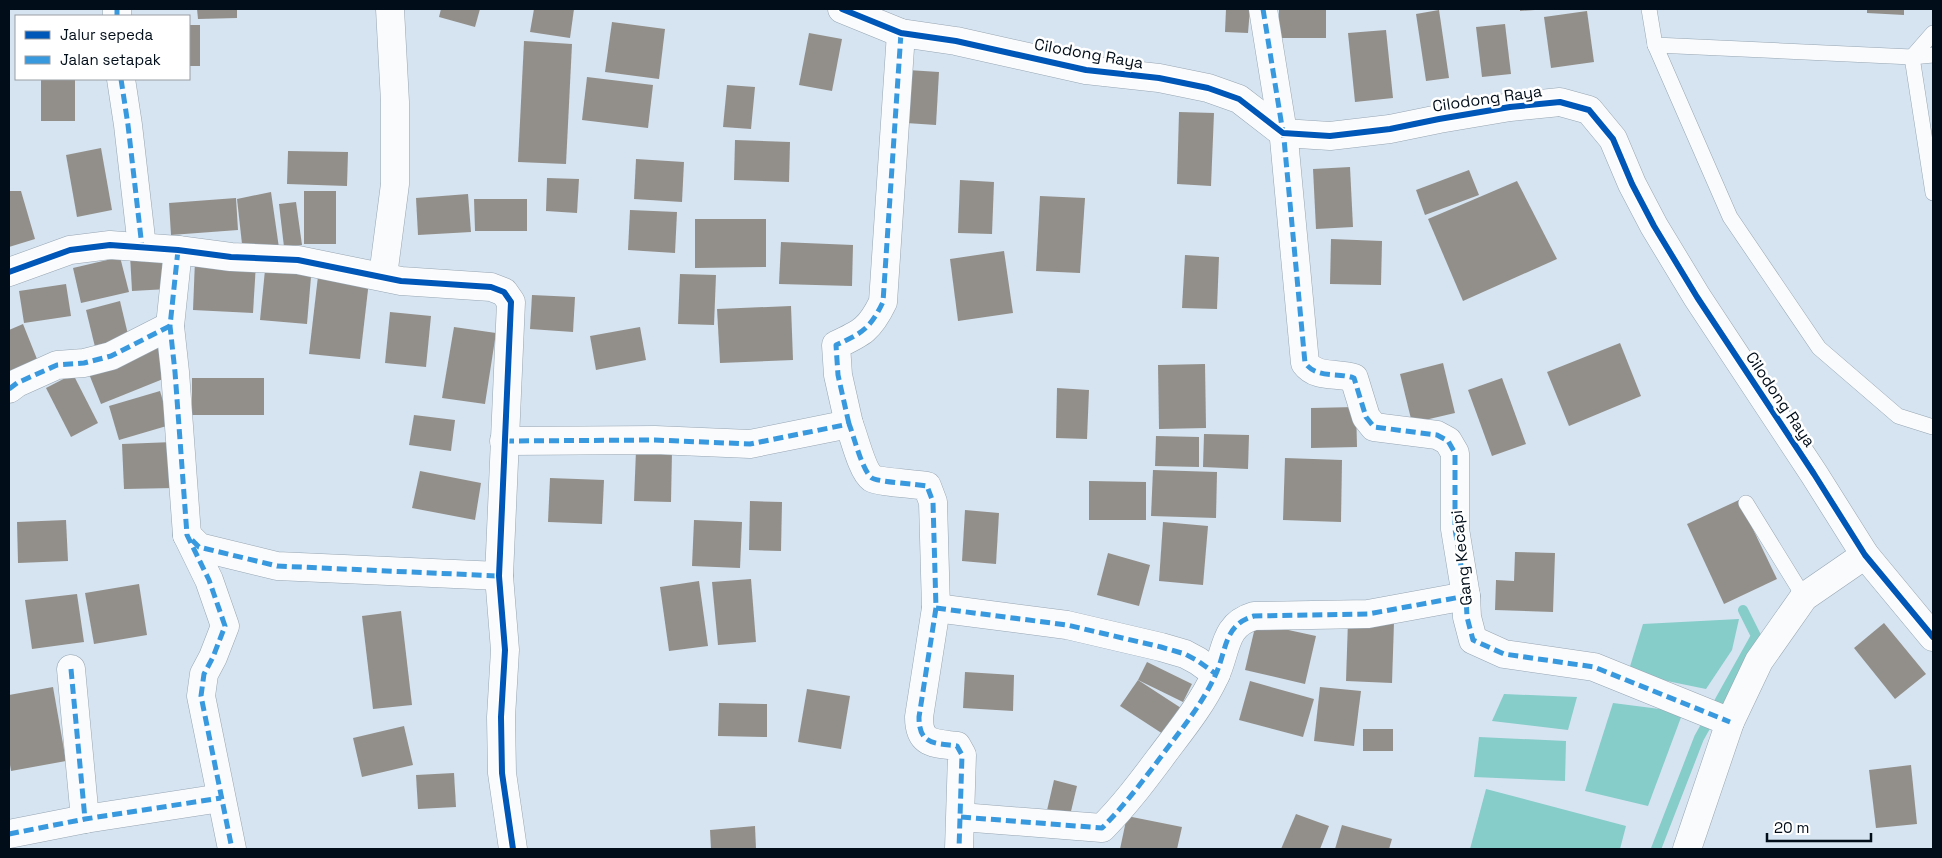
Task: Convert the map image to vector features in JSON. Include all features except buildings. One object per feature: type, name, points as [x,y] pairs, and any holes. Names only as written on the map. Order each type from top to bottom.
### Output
[{"type":"street","points":[[383,276],[396,184],[395,102],[390,9]]},
{"type":"street","name":"Cilodong Raya","points":[[842,9],[901,33],[956,41],[1086,70],[1159,78],[1208,88],[1239,98],[1283,133],[1330,136],[1390,130],[1438,118],[1510,106],[1560,102],[1589,110],[1613,139],[1632,184],[1654,226],[1697,297],[1866,555],[1933,637]]},
{"type":"street","points":[[1262,9],[1283,133]]},
{"type":"street","points":[[901,33],[883,302],[874,320],[859,334],[836,346],[838,375],[849,424],[866,470],[872,478],[881,481],[927,486],[933,502],[936,608],[919,717],[919,729],[922,736],[934,742],[957,746],[962,755],[959,849]]},
{"type":"street","points":[[121,80],[142,248]]},
{"type":"street","name":"Gang Kecapi","points":[[1283,133],[1305,363],[1310,370],[1318,374],[1354,378],[1366,417],[1374,427],[1437,435],[1448,440],[1455,453],[1455,529],[1466,596],[1467,617],[1474,640],[1504,654],[1594,667],[1726,720]]},
{"type":"street","points":[[9,272],[70,250],[110,245],[178,250],[231,257],[298,260],[401,281],[491,287],[504,292],[511,302],[499,576],[506,650],[501,717],[502,773],[513,849]]},
{"type":"street","points":[[178,250],[170,326],[187,534],[209,580],[225,626],[204,674],[201,696],[232,849]]},
{"type":"street","points":[[9,389],[17,383],[57,366],[84,363],[111,356],[170,326]]},
{"type":"street","points":[[504,440],[655,440],[750,444],[849,424]]},
{"type":"street","points":[[187,534],[199,546],[277,566],[499,576]]},
{"type":"street","points":[[1687,849],[1726,720],[1760,660],[1804,597],[1866,555]]},
{"type":"street","points":[[960,817],[1102,828],[1121,809],[1196,712],[1216,674],[1226,642],[1235,625],[1242,619],[1254,616],[1368,614],[1466,596]]},
{"type":"street","points":[[936,608],[1067,625],[1161,647],[1185,654],[1216,674]]},
{"type":"street","points":[[70,669],[85,819]]},
{"type":"street","points":[[9,834],[85,819],[221,798]]},
{"type":"lane","points":[[1649,9],[1655,45],[1730,216],[1819,348],[1898,416],[1933,427]]},
{"type":"lane","points":[[1933,33],[1912,57],[1933,193]]},
{"type":"lane","points":[[1655,45],[1912,57],[1933,55]]},
{"type":"lane","points":[[1746,503],[1804,597]]},
{"type":"shaded area","points":[[1739,619],[1732,650],[1706,689],[1628,673],[1643,624]]},
{"type":"shaded area","points":[[1504,694],[1577,697],[1568,730],[1492,721]]},
{"type":"shaded area","points":[[1613,703],[1683,712],[1648,806],[1585,791]]},
{"type":"shaded area","points":[[1479,737],[1566,741],[1565,781],[1474,777]]},
{"type":"shaded area","points":[[1486,789],[1626,826],[1620,849],[1470,849]]},
{"type":"waterway","points":[[1656,849],[1699,738],[1756,636],[1743,610]]},
{"type":"marked path","points":[[117,9],[117,15]]},
{"type":"marked path","points":[[1263,9],[1284,139],[1305,363],[1310,368],[1321,373],[1354,378],[1366,417],[1374,427],[1437,435],[1448,441],[1455,453],[1455,529],[1466,596],[1467,617],[1473,640],[1504,654],[1594,667],[1730,722]]},
{"type":"marked path","points":[[849,424],[838,375],[836,345],[864,329],[874,318],[883,302],[901,33]]},
{"type":"marked path","points":[[121,80],[142,247]]},
{"type":"marked path","points":[[178,250],[170,326],[187,535],[209,580],[225,626],[204,674],[201,696],[232,849]]},
{"type":"marked path","points":[[9,389],[17,383],[57,365],[84,363],[111,356],[170,326]]},
{"type":"marked path","points":[[504,441],[655,440],[750,444],[849,424],[862,461],[872,478],[889,482],[927,486],[933,502],[936,608],[919,717],[920,726],[925,738],[935,743],[957,746],[962,755],[959,849]]},
{"type":"marked path","points":[[192,540],[199,547],[277,566],[499,576]]},
{"type":"marked path","points":[[961,817],[1102,828],[1140,785],[1197,708],[1215,676],[1231,632],[1244,620],[1254,616],[1368,614],[1466,596]]},
{"type":"marked path","points":[[936,608],[1067,625],[1161,647],[1185,654],[1216,674]]},
{"type":"marked path","points":[[71,669],[85,819]]},
{"type":"marked path","points":[[9,834],[85,819],[221,798]]},
{"type":"cycle path","points":[[842,9],[901,33],[956,41],[1086,70],[1159,78],[1208,88],[1239,99],[1283,133],[1330,136],[1390,129],[1510,107],[1560,102],[1589,110],[1613,139],[1632,184],[1654,226],[1697,297],[1865,555],[1933,637]]},
{"type":"cycle path","points":[[9,272],[70,250],[110,245],[178,250],[231,257],[298,260],[401,281],[491,287],[504,292],[511,302],[499,576],[505,650],[501,717],[502,773],[513,849]]}]
